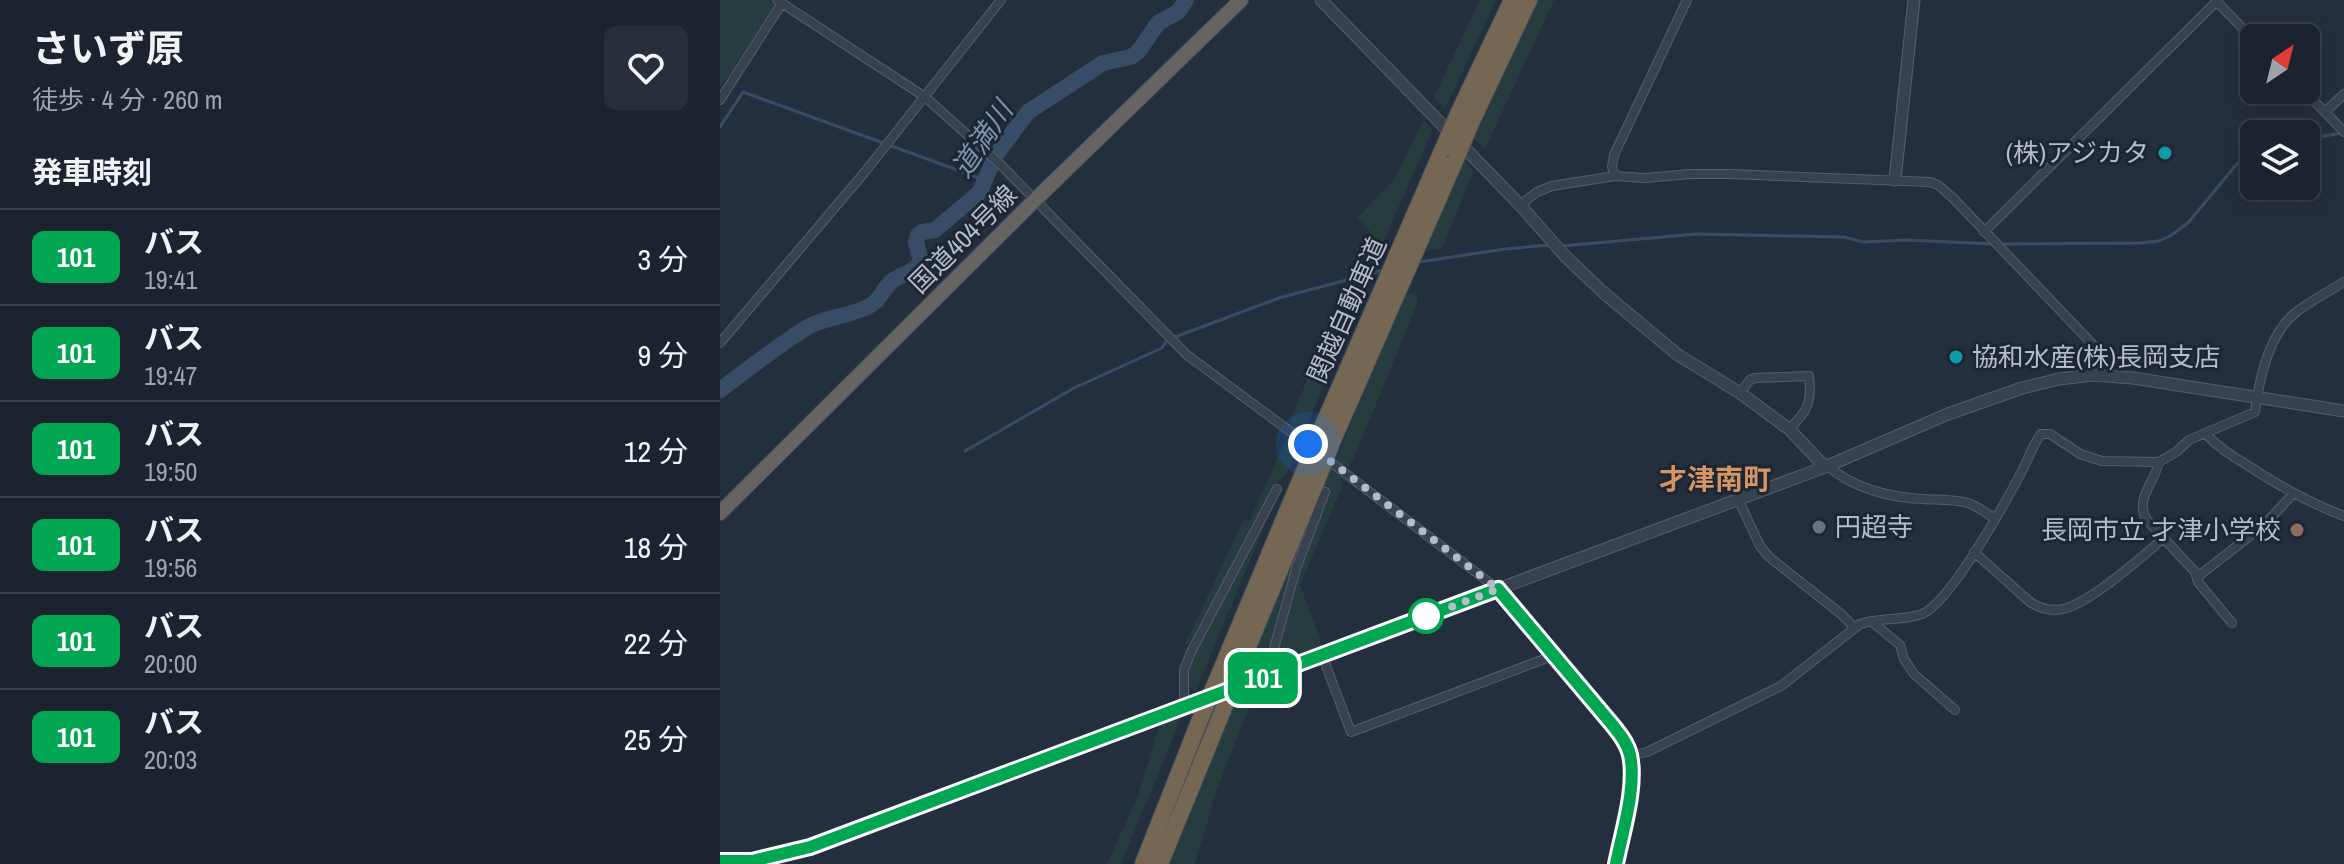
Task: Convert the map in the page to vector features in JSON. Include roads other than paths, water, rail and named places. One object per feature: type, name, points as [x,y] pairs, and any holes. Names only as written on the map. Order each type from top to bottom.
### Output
[{"type":"highway","name":"国道404号線","points":[[720,513],[1241,0]]},
{"type":"highway","name":"関越自動車道","points":[[1143,864],[1219,675],[1327,435],[1373,309],[1449,155],[1512,0]]},
{"type":"highway","name":"関越自動車道","points":[[1465,119],[1529,0]]},
{"type":"highway","name":"関越自動車道","points":[[1327,435],[1414,255],[1449,155]]},
{"type":"highway","name":"関越自動車道","points":[[1160,864],[1223,710],[1313,468]]},
{"type":"main road","points":[[720,861],[752,861],[810,847],[1498,589],[1622,737],[1630,756],[1630,791],[1616,864]]},
{"type":"street","points":[[720,343],[925,97],[1001,0]]},
{"type":"street","points":[[1321,0],[1520,205],[1565,256],[1634,320],[1678,355],[1740,393],[1789,429],[1827,466],[1843,477],[1902,498],[1970,504],[1995,519]]},
{"type":"street","points":[[1615,176],[1612,167],[1614,155],[1687,0]]},
{"type":"street","points":[[1895,180],[1914,0]]},
{"type":"street","points":[[1984,232],[2217,1],[2240,25]]},
{"type":"street","points":[[720,100],[780,2],[925,97],[1000,164],[1187,355],[1498,589],[1827,466],[1948,414],[2022,388],[2077,376],[2133,378],[2344,411]]},
{"type":"street","points":[[2325,112],[2344,94]]},
{"type":"street","points":[[2317,104],[2344,132]]},
{"type":"street","points":[[1520,205],[1537,192],[1552,186],[1615,176],[1644,178],[1730,174],[1919,181],[1938,185],[2096,348],[2105,376]]},
{"type":"street","points":[[1630,756],[1660,746],[1781,686],[1854,627],[1930,610],[1953,584],[1974,552],[2038,439],[2046,433],[2080,454],[2102,461],[2159,462],[2189,440],[2255,412],[2270,352],[2283,326],[2294,314],[2343,285]]},
{"type":"street","points":[[1740,393],[1755,378],[1809,376],[1811,390],[1805,414],[1789,429]]},
{"type":"street","points":[[2206,434],[2236,459],[2293,494],[2344,516]]},
{"type":"street","points":[[2159,462],[2156,478],[2142,506],[2147,520],[2200,575],[2265,524],[2293,494]]},
{"type":"street","points":[[1184,707],[1184,670],[1191,652],[1277,489]]},
{"type":"street","points":[[1266,677],[1296,569],[1325,492]]},
{"type":"street","points":[[1738,499],[1760,546],[1769,557],[1854,627]]},
{"type":"street","points":[[1974,552],[2030,602],[2038,607],[2058,609],[2068,607],[2098,589],[2164,538]]},
{"type":"street","points":[[2195,572],[2198,582],[2232,623]]},
{"type":"street","points":[[1871,621],[1900,645],[1904,659],[1914,674],[1955,710]]},
{"type":"street","points":[[1322,655],[1351,732],[1555,655]]},
{"type":"waterway","name":"道満川","points":[[720,390],[806,328],[874,303],[891,282],[921,261],[916,242],[918,235],[935,230],[980,192],[995,156],[1028,112],[1103,63],[1131,57],[1158,23],[1178,12],[1186,0]]},
{"type":"waterway","points":[[720,127],[743,92],[985,180]]},
{"type":"waterway","points":[[2320,137],[2342,133]]},
{"type":"waterway","points":[[2000,244],[2159,241],[2188,223],[2240,160]]},
{"type":"waterway","points":[[1562,246],[1696,234],[1993,244]]},
{"type":"waterway","points":[[1419,262],[1550,245]]},
{"type":"waterway","points":[[1175,337],[1279,298],[1384,270]]},
{"type":"waterway","points":[[965,451],[1074,388],[1162,348],[1167,340]]},
{"type":"place","name":"(株)アジカタ","points":[[2165,153]]},
{"type":"place","name":"協和水産(株)長岡支店","points":[[1956,357]]},
{"type":"place","name":"円超寺","points":[[1819,527]]},
{"type":"place","name":"長岡市立 才津小学校","points":[[2297,530]]},
{"type":"district","name":"才津南町","points":[[1715,479]]}]
